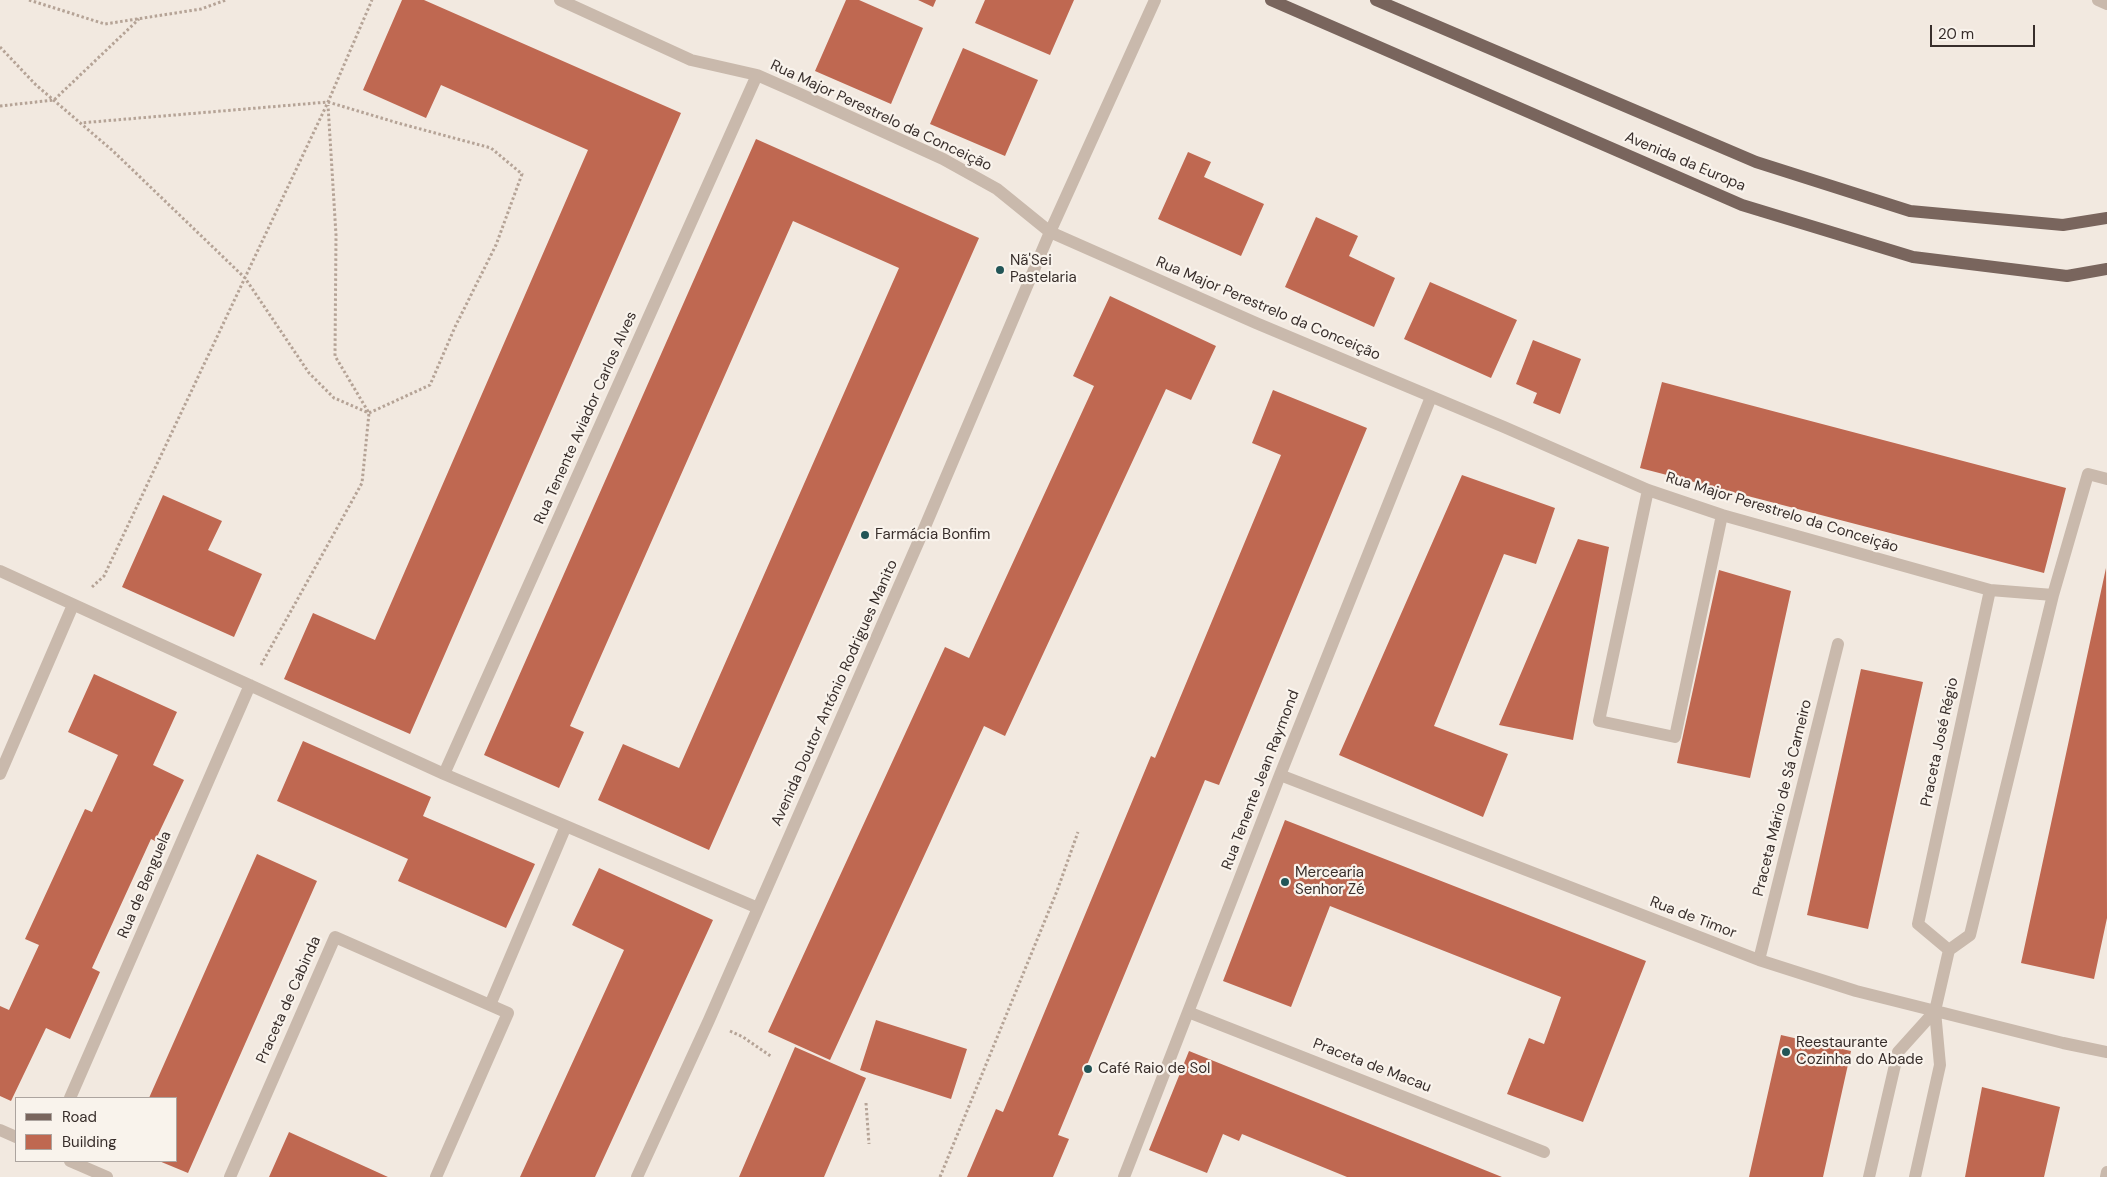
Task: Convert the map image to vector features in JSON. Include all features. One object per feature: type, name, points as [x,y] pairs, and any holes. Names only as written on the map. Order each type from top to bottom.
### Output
[{"type":"main road","name":"Avenida da Europa","points":[[1271,0],[1742,205],[1913,257],[2067,276],[2107,269]]},
{"type":"main road","name":"Avenida da Europa","points":[[1376,0],[1756,162],[1910,211],[2063,224],[2107,218]]},
{"type":"street","name":"Rua Major Perestrelo da Conceição","points":[[560,0],[691,60],[757,75],[943,159],[997,189],[1050,232],[1256,323],[1648,490],[1722,516],[1990,590]]},
{"type":"street","name":"Avenida Doutor António Rodrigues Manito","points":[[637,1177],[709,1020],[921,536],[1050,232],[1155,0]]},
{"type":"street","points":[[2098,0],[2107,4]]},
{"type":"street","name":"Rua Tenente Aviador Carlos Alves","points":[[444,774],[757,75]]},
{"type":"street","name":"Rua Tenente Jean Raymond","points":[[1124,1177],[1280,775],[1431,397]]},
{"type":"street","points":[[1915,1177],[1940,1065],[1935,1011],[1948,950],[1970,935],[2053,596],[2088,474],[2107,479]]},
{"type":"street","points":[[1648,490],[1599,721],[1674,737],[1722,516]]},
{"type":"street","points":[[0,571],[444,774],[758,908]]},
{"type":"street","points":[[1990,590],[2053,596]]},
{"type":"street","name":"Praceta José Régio","points":[[1948,950],[1918,924],[1990,590]]},
{"type":"street","points":[[0,774],[73,605]]},
{"type":"street","name":"Praceta Mário de Sá Carneiro","points":[[1759,960],[1838,644]]},
{"type":"street","name":"Rua de Benguela","points":[[70,1097],[250,685]]},
{"type":"street","name":"Rua de Timor","points":[[1280,775],[1759,960],[1856,991],[2107,1052]]},
{"type":"street","points":[[490,1005],[566,826]]},
{"type":"street","name":"Praceta de Cabinda","points":[[230,1177],[335,937],[508,1013],[436,1177]]},
{"type":"street","points":[[1869,1177],[1898,1052],[1935,1011]]},
{"type":"street","name":"Praceta de Macau","points":[[1188,1012],[1544,1152]]},
{"type":"street","points":[[0,1130],[15,1137]]},
{"type":"street","points":[[72,1162],[107,1177]]},
{"type":"street","points":[[2106,1177],[2107,1172]]},
{"type":"path","points":[[29,0],[105,24],[201,10],[226,0]]},
{"type":"path","points":[[73,605],[104,576],[328,102],[372,0]]},
{"type":"path","points":[[0,106],[54,100],[140,19]]},
{"type":"path","points":[[0,47],[36,85],[54,100],[80,123],[113,151],[245,278],[309,373],[334,398],[368,413],[430,385],[455,327],[496,245],[522,174],[491,148],[328,102],[80,123]]},
{"type":"path","points":[[250,685],[362,483],[368,413],[335,356],[336,235],[328,102]]},
{"type":"path","points":[[940,1177],[1053,900],[1078,832]]},
{"type":"path","points":[[709,1020],[743,1036],[772,1057]]},
{"type":"path","points":[[866,1103],[869,1144]]},
{"type":"building","points":[[402,0],[424,0],[681,113],[410,734],[284,679],[313,613],[375,640],[588,150],[441,85],[426,118],[363,90]]},
{"type":"building","points":[[846,0],[859,0],[923,28],[891,104],[815,71]]},
{"type":"building","points":[[918,0],[936,0],[933,7]]},
{"type":"building","points":[[985,0],[1074,0],[1050,55],[975,23]]},
{"type":"building","points":[[963,48],[1038,80],[1005,156],[930,124]]},
{"type":"building","points":[[756,139],[979,238],[709,850],[598,800],[623,744],[679,768],[899,268],[793,221],[570,726],[584,732],[559,788],[484,755]]},
{"type":"building","points":[[1188,152],[1211,162],[1204,177],[1264,204],[1241,256],[1158,219]]},
{"type":"building","points":[[1316,217],[1358,236],[1349,256],[1395,278],[1374,327],[1285,287]]},
{"type":"building","points":[[1430,282],[1517,320],[1491,378],[1404,339]]},
{"type":"building","points":[[1110,296],[1216,346],[1191,400],[1166,389],[1005,736],[984,726],[830,1060],[768,1032],[945,647],[969,658],[1094,386],[1073,376]]},
{"type":"building","points":[[1533,340],[1581,359],[1560,414],[1533,403],[1537,393],[1516,384]]},
{"type":"building","points":[[1662,382],[2066,488],[2044,573],[1640,468]]},
{"type":"building","points":[[1273,390],[1367,428],[1219,785],[1205,780],[1058,1135],[1069,1139],[1053,1177],[967,1177],[996,1109],[1003,1112],[1151,756],[1155,758],[1281,455],[1252,443]]},
{"type":"building","points":[[1462,475],[1555,508],[1536,564],[1504,554],[1434,726],[1508,754],[1483,817],[1339,755]]},
{"type":"building","points":[[163,495],[222,521],[208,550],[262,574],[234,637],[122,587]]},
{"type":"building","points":[[1578,539],[1609,547],[1573,740],[1499,725]]},
{"type":"building","points":[[2106,568],[2107,918],[2094,979],[2021,963]]},
{"type":"building","points":[[1719,570],[1791,591],[1750,778],[1677,763]]},
{"type":"building","points":[[1861,669],[1923,682],[1868,929],[1807,915]]},
{"type":"building","points":[[94,674],[177,712],[153,765],[184,780],[155,841],[151,839],[92,968],[100,972],[70,1039],[46,1028],[11,1101],[0,1096],[0,1006],[9,1010],[39,945],[25,939],[85,809],[92,812],[118,755],[68,732]]},
{"type":"building","points":[[303,741],[431,797],[423,816],[535,864],[506,928],[398,881],[408,859],[277,801]]},
{"type":"building","points":[[1285,820],[1646,961],[1583,1122],[1507,1094],[1529,1038],[1544,1044],[1561,997],[1330,906],[1291,1007],[1223,981]]},
{"type":"building","points":[[257,854],[317,881],[188,1173],[161,1162],[178,1162],[178,1097],[149,1097]]},
{"type":"building","points":[[599,868],[713,920],[595,1177],[520,1177],[624,950],[572,925]]},
{"type":"building","points":[[876,1020],[967,1049],[951,1099],[860,1070]]},
{"type":"building","points":[[1781,1035],[1851,1051],[1823,1177],[1749,1177]]},
{"type":"building","points":[[795,1047],[866,1078],[824,1177],[739,1177]]},
{"type":"building","points":[[1189,1051],[1502,1177],[1347,1177],[1242,1134],[1239,1141],[1223,1134],[1207,1173],[1149,1150]]},
{"type":"building","points":[[1982,1087],[2060,1107],[2044,1177],[1965,1177]]},
{"type":"building","points":[[289,1132],[388,1177],[269,1177]]},
{"type":"place","name":"Nã'Sei Pastelaria","points":[[1000,270]]},
{"type":"place","name":"Farmácia Bonfim","points":[[865,535]]},
{"type":"place","name":"Mercearia Senhor Zé","points":[[1285,882]]},
{"type":"place","name":"Reestaurante Cozinha do Abade","points":[[1786,1052]]},
{"type":"place","name":"Café Raio de Sol","points":[[1088,1069]]}]
